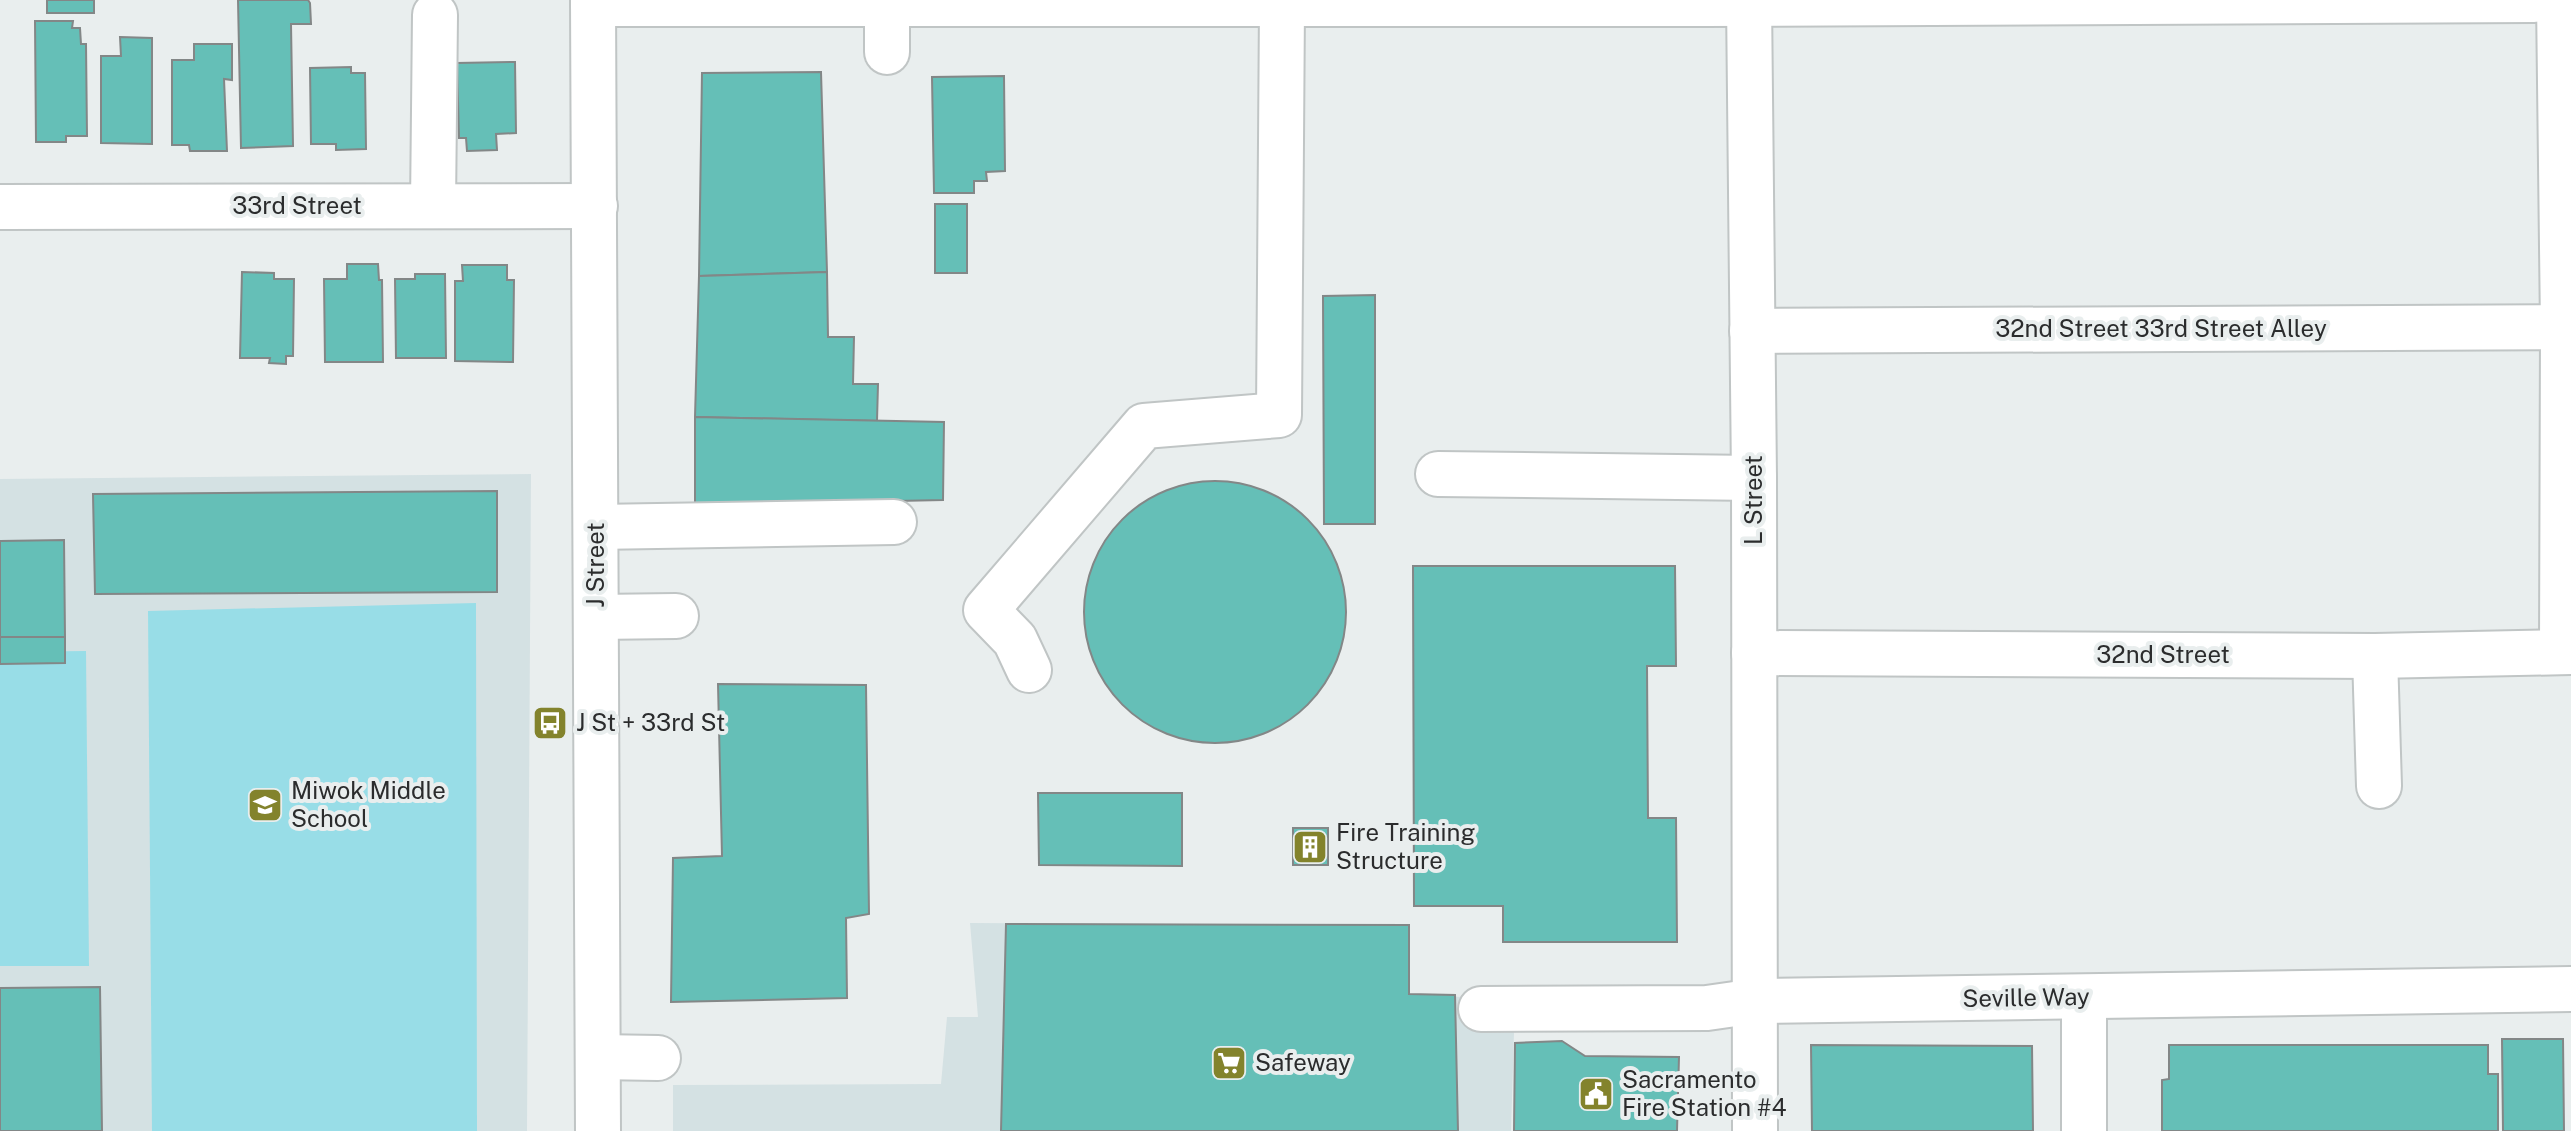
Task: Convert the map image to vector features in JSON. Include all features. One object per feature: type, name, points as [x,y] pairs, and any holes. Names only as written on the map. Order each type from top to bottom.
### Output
[{"type":"street","points":[[593,2],[1282,5],[2534,0]]},
{"type":"street","points":[[2559,0],[2567,328],[2567,652]]},
{"type":"street","name":"J Street","points":[[593,2],[598,1131]]},
{"type":"street","name":"L Street","points":[[1749,2],[1754,478],[1755,1131]]},
{"type":"street","points":[[887,5],[887,52]]},
{"type":"street","points":[[1029,670],[1015,640],[986,610],[1144,426],[1279,415],[1282,5]]},
{"type":"street","points":[[433,206],[435,15]]},
{"type":"street","name":"33rd Street","points":[[0,207],[595,206]]},
{"type":"street","name":"32nd Street 33rd Street Alley","points":[[1752,331],[2567,328]]},
{"type":"street","points":[[1438,474],[1754,478]]},
{"type":"street","points":[[596,527],[894,522]]},
{"type":"street","points":[[596,617],[676,616]]},
{"type":"street","name":"32nd Street","points":[[1754,653],[2375,656],[2567,652]]},
{"type":"street","points":[[2375,656],[2379,786]]},
{"type":"street","name":"Seville Way","points":[[1481,1009],[1707,1008],[1756,1001],[2571,989]]},
{"type":"street","points":[[2084,997],[2084,1131]]},
{"type":"street","points":[[598,1057],[658,1058]]},
{"type":"shaded area","name":"Miwok Middle School","points":[[531,474],[527,1131],[0,1131],[0,479]]},
{"type":"shaded area","points":[[476,603],[477,1131],[152,1131],[148,611]]},
{"type":"shaded area","points":[[86,651],[89,966],[0,966],[0,652]]},
{"type":"shaded area","name":"Safeway","points":[[970,923],[1409,925],[1409,994],[1515,1000],[1511,1131],[673,1131],[673,1085],[941,1084],[947,1017],[978,1017]]},
{"type":"building","points":[[47,0],[94,0],[94,13],[47,13]]},
{"type":"building","points":[[238,0],[308,0],[310,3],[311,24],[291,24],[293,146],[241,148]]},
{"type":"building","points":[[35,21],[73,21],[72,28],[80,28],[81,44],[86,44],[87,136],[66,136],[66,142],[36,142]]},
{"type":"building","points":[[120,37],[152,38],[152,144],[101,143],[101,56],[121,56]]},
{"type":"building","points":[[194,44],[232,44],[232,80],[224,79],[227,151],[190,151],[189,145],[172,145],[172,60],[194,60]]},
{"type":"building","points":[[515,62],[516,133],[496,134],[497,150],[467,151],[466,138],[459,138],[457,63]]},
{"type":"building","points":[[351,67],[351,73],[365,73],[366,149],[336,150],[336,144],[311,144],[310,68]]},
{"type":"building","points":[[821,72],[827,272],[699,276],[702,73]]},
{"type":"building","points":[[1004,76],[1005,171],[986,172],[987,181],[974,181],[974,193],[934,193],[932,77]]},
{"type":"building","points":[[935,204],[967,204],[967,273],[935,273]]},
{"type":"building","points":[[347,264],[378,264],[379,280],[382,280],[383,362],[325,362],[324,279],[347,279]]},
{"type":"building","points":[[462,265],[507,265],[507,280],[514,280],[513,362],[455,361],[455,281],[463,281]]},
{"type":"building","points":[[242,272],[274,273],[274,279],[294,279],[293,356],[286,356],[286,364],[269,363],[270,358],[240,358]]},
{"type":"building","points":[[827,272],[828,337],[854,337],[853,384],[878,384],[877,421],[695,417],[699,276]]},
{"type":"building","points":[[415,274],[445,274],[446,358],[396,358],[395,279],[415,279]]},
{"type":"building","points":[[1375,295],[1375,524],[1324,524],[1323,296]]},
{"type":"building","points":[[695,417],[944,422],[943,500],[695,505]]},
{"type":"building","points":[[1215,481],[1265,491],[1288,503],[1316,529],[1336,562],[1346,612],[1336,662],[1324,685],[1298,713],[1265,733],[1215,743],[1165,733],[1142,721],[1114,695],[1094,662],[1084,612],[1094,562],[1106,539],[1132,511],[1165,491]]},
{"type":"building","points":[[497,491],[497,592],[95,594],[93,494]]},
{"type":"building","points":[[64,540],[65,637],[0,637],[0,541]]},
{"type":"building","points":[[1413,566],[1675,566],[1676,666],[1647,666],[1648,818],[1676,818],[1677,942],[1503,942],[1503,906],[1414,906]]},
{"type":"building","points":[[0,637],[65,637],[65,663],[0,664]]},
{"type":"building","points":[[718,684],[866,685],[869,914],[846,918],[847,998],[671,1002],[673,858],[722,856]]},
{"type":"building","points":[[1038,793],[1182,793],[1182,866],[1039,865]]},
{"type":"building","name":"Fire Training Structure","points":[[1293,828],[1328,828],[1328,865],[1293,865]]},
{"type":"building","name":"Safeway","points":[[1006,924],[1409,925],[1409,994],[1455,995],[1458,1131],[1001,1131]]},
{"type":"building","points":[[100,987],[102,1131],[0,1131],[0,988]]},
{"type":"building","points":[[2502,1039],[2563,1039],[2564,1131],[2503,1131]]},
{"type":"building","name":"Sacramento Fire Station #4","points":[[1562,1041],[1585,1056],[1679,1057],[1677,1131],[1514,1131],[1515,1043]]},
{"type":"building","points":[[1811,1045],[2032,1046],[2033,1131],[1812,1131]]},
{"type":"building","points":[[2169,1045],[2488,1045],[2488,1074],[2498,1074],[2498,1131],[2162,1131],[2162,1080],[2169,1079]]},
{"type":"place","name":"J St + 33rd St","points":[[550,723]]},
{"type":"place","name":"Miwok Middle School","points":[[265,805]]},
{"type":"place","name":"Fire Training Structure","points":[[1310,847]]},
{"type":"place","name":"Safeway","points":[[1229,1063]]},
{"type":"place","name":"Sacramento Fire Station #4","points":[[1596,1094]]}]
